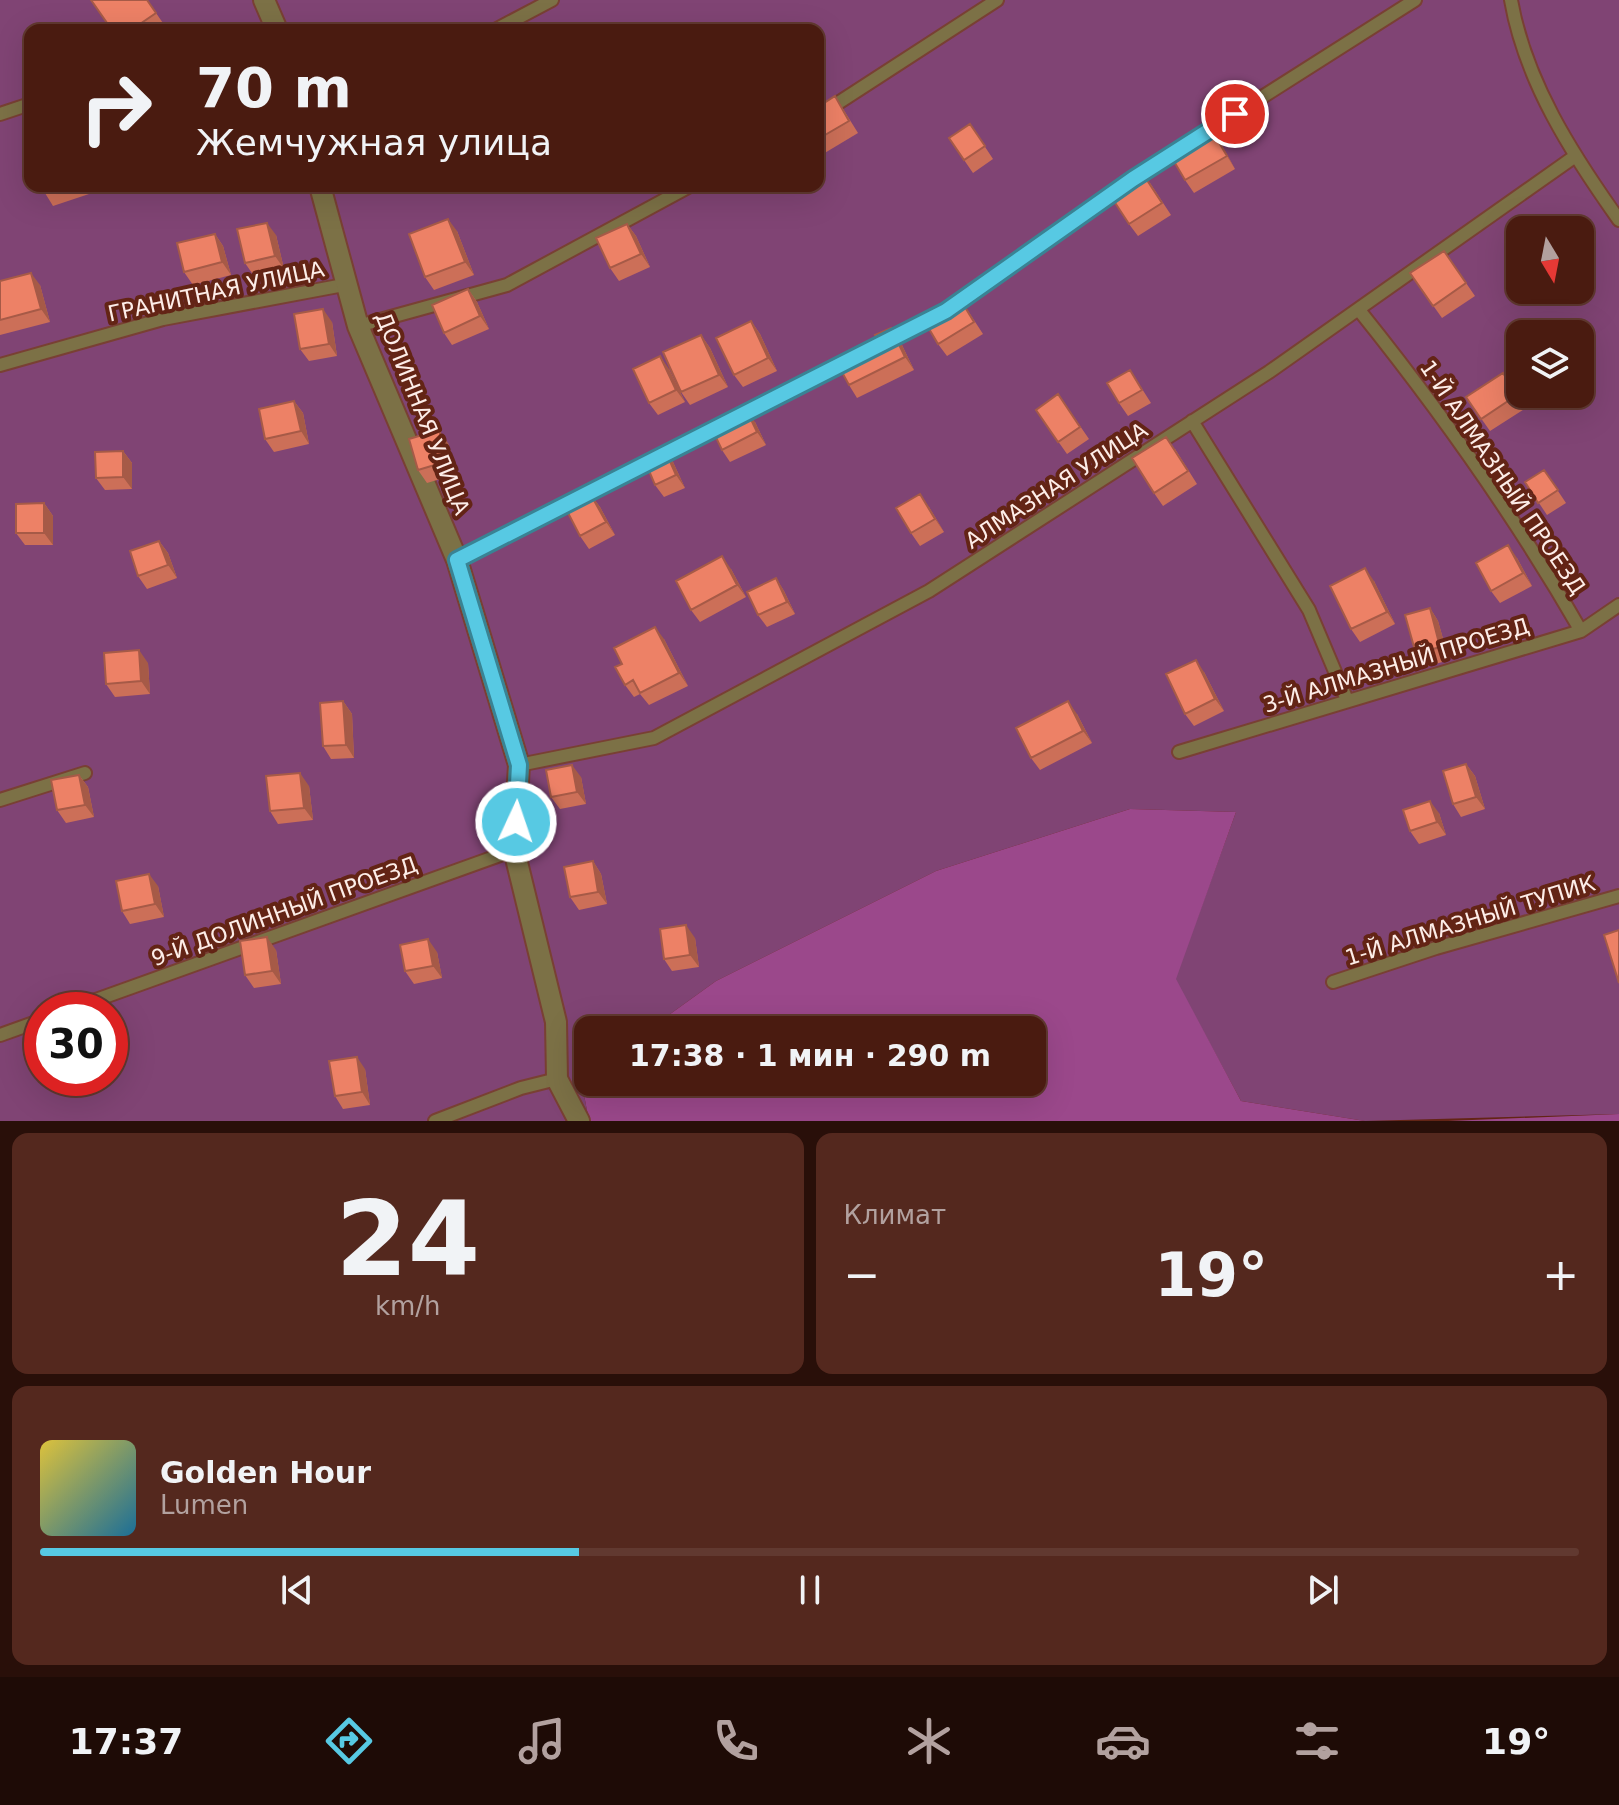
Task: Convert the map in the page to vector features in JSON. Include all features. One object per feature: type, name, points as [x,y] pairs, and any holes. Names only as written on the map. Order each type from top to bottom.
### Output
[{"type":"street","points":[[264,0],[274,24]]},
{"type":"street","name":"ДОЛИННАЯ УЛИЦА","points":[[322,192],[358,326],[457,560],[519,765],[514,850],[556,1022],[557,1079],[579,1121]]},
{"type":"lane","points":[[506,24],[552,0]]},
{"type":"lane","points":[[824,112],[997,0]]},
{"type":"lane","points":[[875,346],[946,311],[1133,179],[1415,0]]},
{"type":"lane","points":[[1511,0],[1518,39],[1574,157],[1619,220]]},
{"type":"lane","points":[[0,114],[24,106]]},
{"type":"lane","name":"АЛМАЗНАЯ УЛИЦА","points":[[519,765],[654,738],[929,591],[1359,310],[1574,157]]},
{"type":"lane","points":[[358,326],[507,285],[679,192]]},
{"type":"lane","name":"ГРАНИТНАЯ УЛИЦА","points":[[0,365],[163,319],[349,284]]},
{"type":"lane","name":"1-Й АЛМАЗНЫЙ ПРОЕЗД","points":[[1359,310],[1437,406],[1550,578],[1581,631]]},
{"type":"lane","points":[[457,560],[861,353]]},
{"type":"lane","points":[[1192,421],[1309,610],[1347,700]]},
{"type":"lane","name":"3-Й АЛМАЗНЫЙ ПРОЕЗД","points":[[1179,752],[1581,631],[1619,605]]},
{"type":"lane","points":[[0,800],[85,773]]},
{"type":"lane","name":"9-Й ДОЛИННЫЙ ПРОЕЗД","points":[[118,992],[514,850]]},
{"type":"lane","name":"1-Й АЛМАЗНЫЙ ТУПИК","points":[[1333,982],[1436,948],[1619,896]]},
{"type":"lane","points":[[0,1035],[24,1026]]},
{"type":"lane","points":[[435,1121],[521,1088],[557,1079]]},
{"type":"shaded area","points":[[0,0],[1619,0],[1619,1114],[1365,1121],[1241,1101],[1175,979],[1236,812],[1130,809],[936,871],[716,981],[667,1016],[574,1016],[574,1096],[584,1096],[589,1121],[0,1121]]},
{"type":"shaded area","points":[[1130,809],[1236,812],[1176,979],[1241,1101],[1365,1121],[589,1121],[584,1096],[1046,1096],[1046,1016],[667,1016],[716,981],[936,871]]},
{"type":"shaded area","points":[[1619,1114],[1619,1121],[1448,1121]]},
{"type":"building","points":[[91,0],[147,0],[156,13],[140,24],[108,24]]},
{"type":"building","points":[[835,96],[849,121],[824,136],[824,103]]},
{"type":"building","points":[[970,124],[985,146],[964,160],[949,138]]},
{"type":"building","points":[[1211,129],[1227,156],[1185,180],[1169,153]]},
{"type":"building","points":[[1141,171],[1162,203],[1129,224],[1108,192]]},
{"type":"building","points":[[448,219],[465,262],[425,277],[409,234]]},
{"type":"building","points":[[267,223],[275,256],[245,263],[237,229]]},
{"type":"building","points":[[627,224],[641,254],[610,268],[596,238]]},
{"type":"building","points":[[215,234],[222,262],[184,272],[177,243]]},
{"type":"building","points":[[1444,251],[1466,283],[1433,306],[1410,273]]},
{"type":"building","points":[[31,273],[41,309],[0,320],[0,281]]},
{"type":"building","points":[[468,289],[480,316],[444,333],[432,305]]},
{"type":"building","points":[[957,294],[974,322],[938,344],[922,317]]},
{"type":"building","points":[[323,309],[329,344],[300,349],[294,314]]},
{"type":"building","points":[[751,321],[768,358],[734,375],[716,338]]},
{"type":"building","points":[[891,328],[905,357],[849,385],[837,363],[879,343],[875,335]]},
{"type":"building","points":[[701,335],[719,375],[681,392],[663,352]]},
{"type":"building","points":[[660,356],[676,390],[649,403],[633,369]]},
{"type":"building","points":[[1130,370],[1142,390],[1119,403],[1107,383]]},
{"type":"building","points":[[1503,373],[1506,378],[1506,402],[1481,419],[1466,397]]},
{"type":"building","points":[[1058,394],[1080,427],[1058,442],[1036,410]]},
{"type":"building","points":[[294,401],[301,431],[265,439],[259,409]]},
{"type":"building","points":[[746,409],[757,432],[722,450],[711,427]]},
{"type":"building","points":[[439,430],[448,461],[418,470],[409,439]]},
{"type":"building","points":[[1166,437],[1188,471],[1154,493],[1132,458]]},
{"type":"building","points":[[665,450],[676,475],[655,485],[644,459]]},
{"type":"building","points":[[123,451],[123,477],[96,478],[95,452]]},
{"type":"building","points":[[1544,470],[1558,490],[1538,503],[1525,482]]},
{"type":"building","points":[[920,494],[935,519],[911,533],[896,508]]},
{"type":"building","points":[[591,495],[606,522],[580,536],[566,509]]},
{"type":"building","points":[[44,503],[44,533],[16,533],[16,504]]},
{"type":"building","points":[[159,541],[168,565],[138,576],[130,551]]},
{"type":"building","points":[[1508,545],[1523,573],[1491,591],[1476,563]]},
{"type":"building","points":[[722,556],[737,585],[691,610],[676,581]]},
{"type":"building","points":[[1365,568],[1387,612],[1351,629],[1330,586]]},
{"type":"building","points":[[776,578],[787,602],[758,615],[747,592]]},
{"type":"building","points":[[1430,608],[1440,647],[1416,654],[1405,615]]},
{"type":"building","points":[[655,627],[679,673],[640,693],[633,680],[625,685],[615,667],[622,664],[614,648]]},
{"type":"building","points":[[139,650],[141,681],[106,684],[104,653]]},
{"type":"building","points":[[1196,660],[1215,699],[1185,714],[1166,674]]},
{"type":"building","points":[[343,701],[346,745],[323,746],[320,703]]},
{"type":"building","points":[[1068,701],[1083,731],[1031,758],[1016,728]]},
{"type":"building","points":[[1466,764],[1476,797],[1453,804],[1443,771]]},
{"type":"building","points":[[572,765],[577,792],[551,797],[546,770]]},
{"type":"building","points":[[300,773],[304,808],[270,811],[266,776]]},
{"type":"building","points":[[79,775],[85,805],[57,810],[51,780]]},
{"type":"building","points":[[1430,801],[1437,822],[1410,831],[1403,810]]},
{"type":"building","points":[[593,861],[598,892],[570,897],[564,867]]},
{"type":"building","points":[[149,874],[155,904],[122,911],[116,881]]},
{"type":"building","points":[[686,925],[690,955],[664,959],[660,929]]},
{"type":"building","points":[[1619,930],[1619,983],[1604,935]]},
{"type":"building","points":[[267,937],[272,971],[245,975],[240,941]]},
{"type":"building","points":[[428,939],[433,966],[405,971],[400,945]]},
{"type":"building","points":[[357,1057],[362,1092],[335,1096],[329,1061]]},
{"type":"route","points":[[516,822],[519,765],[457,560],[946,311],[1133,179],[1235,114]]}]
